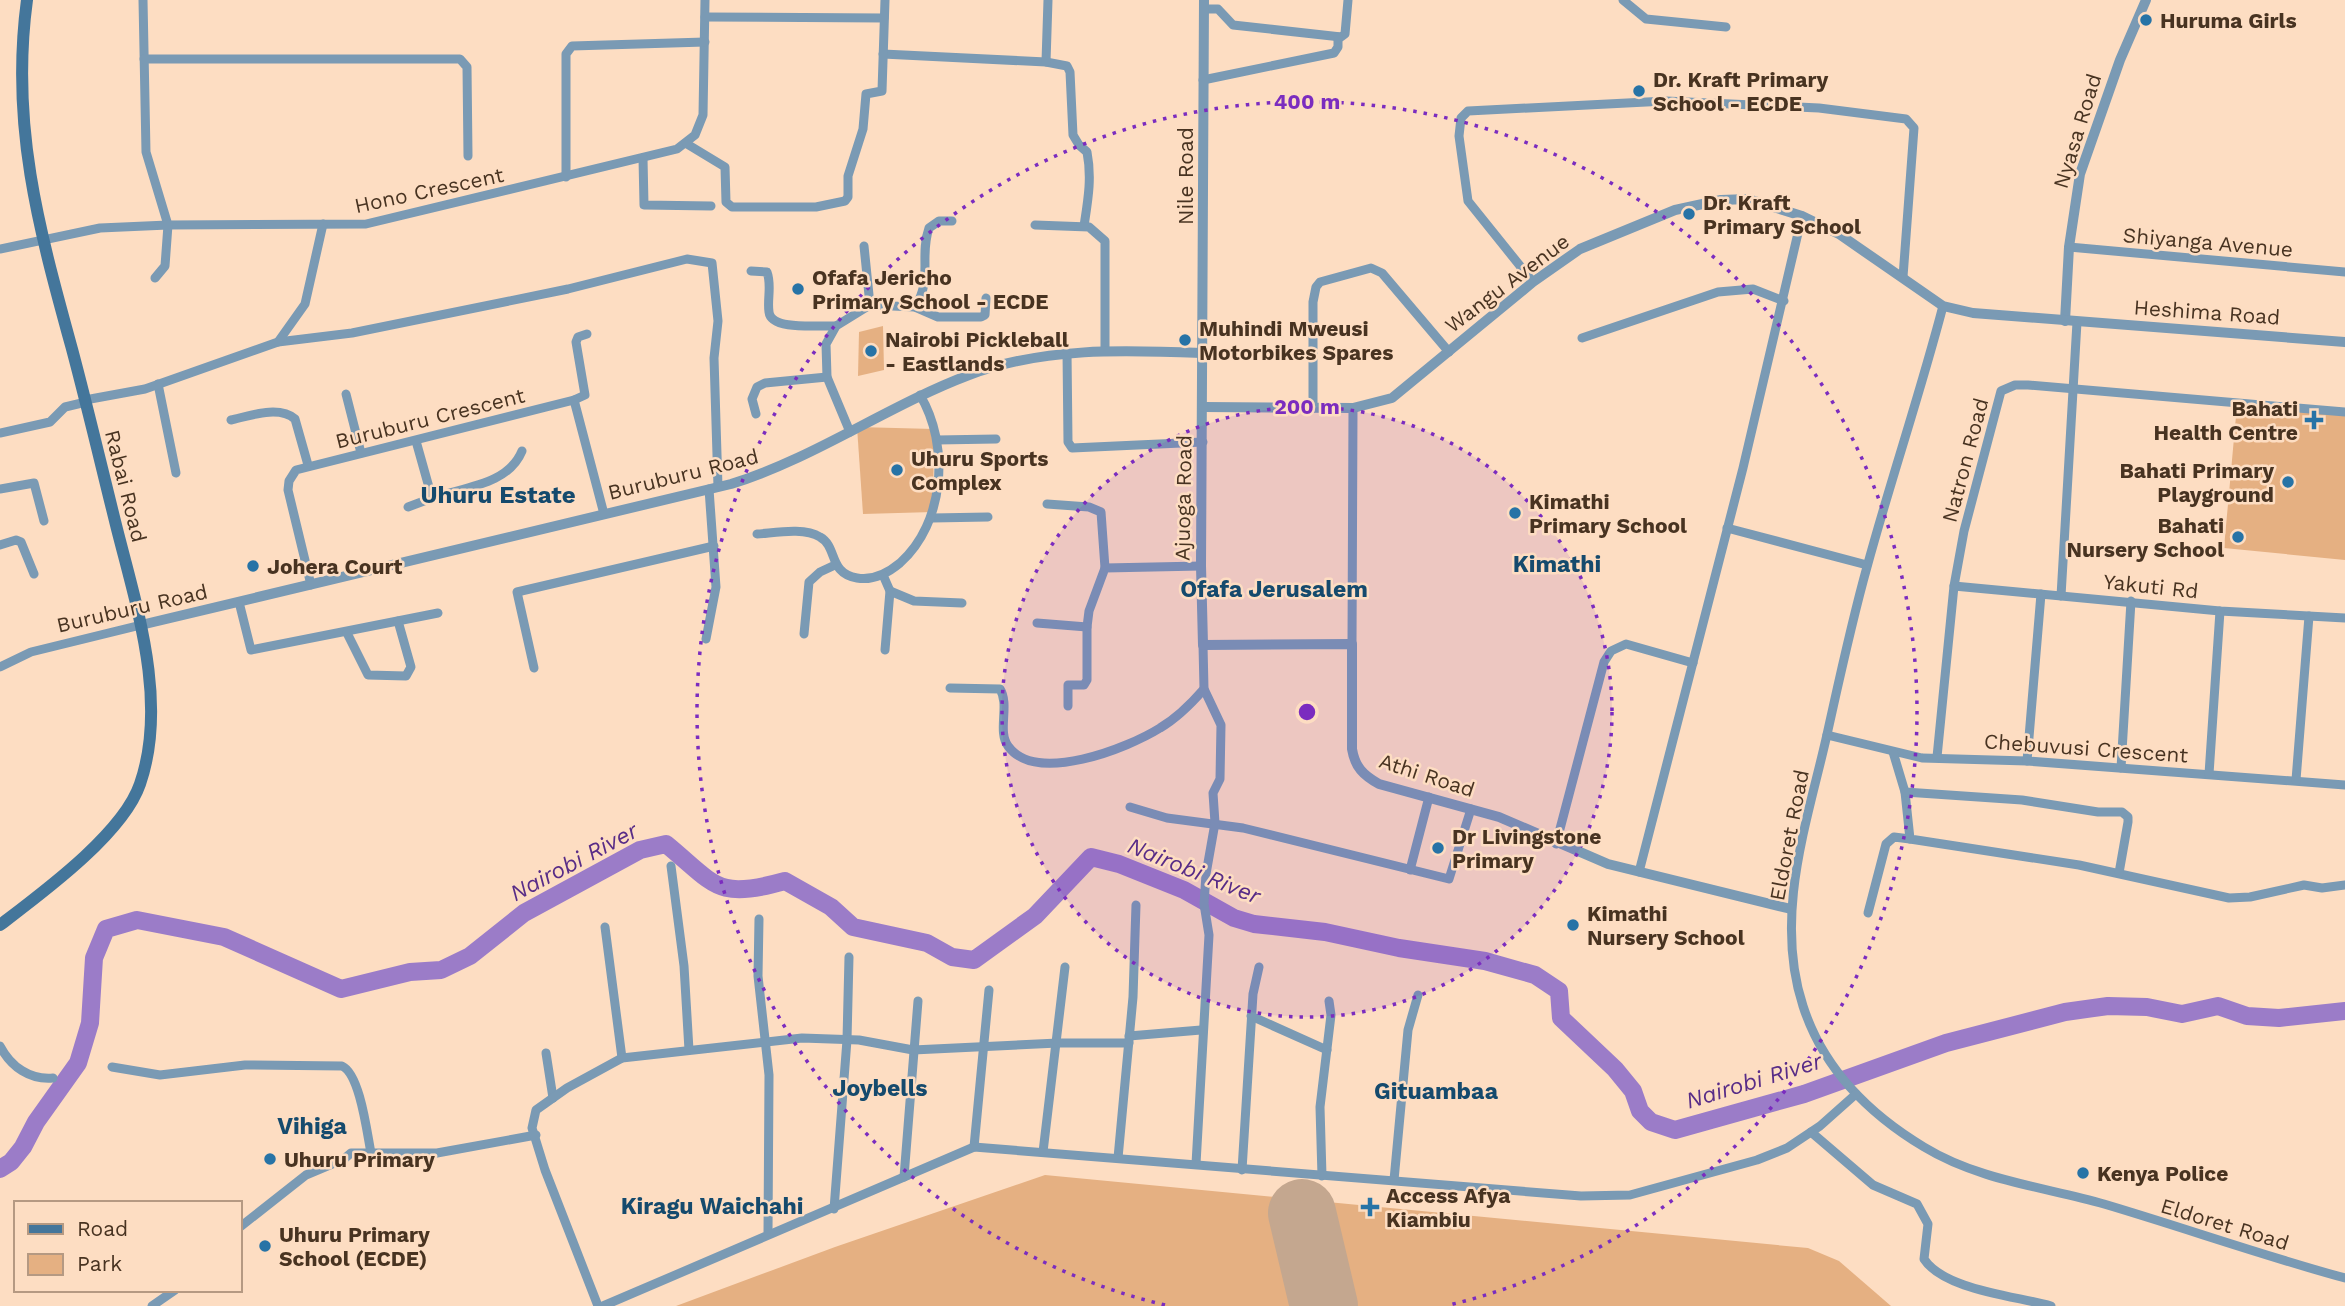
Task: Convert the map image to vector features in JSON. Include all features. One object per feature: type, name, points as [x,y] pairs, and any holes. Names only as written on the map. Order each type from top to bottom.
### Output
[{"type":"main road","name":"Rabai Road","points":[[0,925],[119,824],[140,785],[151,708],[141,625],[41,239],[24,144],[20,93],[27,0]]},
{"type":"street","points":[[143,0],[146,152],[168,225],[164,266],[155,278]]},
{"type":"street","points":[[705,0],[703,115],[700,127],[687,144],[726,167],[726,202],[732,207],[816,207],[845,201],[848,197],[851,163],[863,129],[866,94],[882,92],[885,0]]},
{"type":"street","points":[[1046,62],[1048,0]]},
{"type":"street","points":[[1204,5],[1218,9],[1233,25],[1338,37],[1345,34],[1348,0]]},
{"type":"street","points":[[1623,0],[1646,19],[1726,27]]},
{"type":"street","name":"Nyasa Road","points":[[2071,321],[2069,247],[2080,174],[2116,71],[2146,0]]},
{"type":"street","name":"Nile Road","points":[[1202,353],[1204,5]]},
{"type":"street","points":[[705,17],[884,19]]},
{"type":"street","points":[[1203,80],[1334,53],[1338,47],[1338,37]]},
{"type":"street","points":[[566,177],[566,54],[572,46],[705,42]]},
{"type":"street","points":[[883,54],[1064,64],[1070,72],[1073,135],[1087,152],[1090,166],[1091,182],[1084,226]]},
{"type":"street","points":[[144,58],[460,59],[467,67],[468,156]]},
{"type":"street","points":[[1533,282],[1468,201],[1459,126],[1468,111],[1666,101],[1819,108],[1906,118],[1914,128],[1903,277]]},
{"type":"street","name":"Hono Crescent","points":[[0,248],[100,228],[378,222],[643,158],[687,144]]},
{"type":"street","points":[[643,158],[644,205],[711,206]]},
{"type":"street","name":"Wangu Avenue","points":[[1204,407],[1353,408],[1392,398],[1533,282],[1587,246],[1697,204],[1748,199],[1776,205],[1839,234],[1943,306],[1996,316],[2071,321]]},
{"type":"street","points":[[1639,872],[1784,301],[1802,216]]},
{"type":"street","points":[[915,307],[923,294],[927,279],[925,255],[929,228],[939,221],[952,221]]},
{"type":"street","points":[[278,342],[304,304],[323,224]]},
{"type":"street","points":[[1035,225],[1084,226],[1095,230],[1104,241],[1105,350]]},
{"type":"street","points":[[863,246],[870,305]]},
{"type":"street","name":"Shiyanga Avenue","points":[[2069,247],[2345,272]]},
{"type":"street","points":[[0,433],[50,422],[65,407],[158,384],[278,342],[352,333],[555,292],[687,259],[712,263],[718,321],[714,358],[716,587],[706,639]]},
{"type":"street","points":[[1313,407],[1313,293],[1320,282],[1371,268],[1382,273],[1449,352]]},
{"type":"street","points":[[751,271],[767,272],[769,316],[773,322],[782,326],[836,326]]},
{"type":"street","points":[[1582,338],[1718,292],[1753,289],[1784,301]]},
{"type":"street","points":[[850,432],[827,377],[826,344],[836,326],[870,305],[915,307],[938,317],[981,317],[985,315],[986,298]]},
{"type":"street","name":"Eldoret Road","points":[[1943,306],[1914,415],[1867,565],[1792,890],[1791,909],[1802,1002],[1818,1046],[1854,1092],[1895,1129],[1959,1165],[2103,1204],[2345,1278]]},
{"type":"street","points":[[2061,596],[2075,391],[2071,321]]},
{"type":"street","name":"Heshima Road","points":[[2071,321],[2345,342]]},
{"type":"street","points":[[587,334],[578,337],[576,342],[585,395],[574,400],[604,514]]},
{"type":"street","name":"Buruburu Road","points":[[0,667],[31,652],[768,473],[920,396],[999,366],[1067,352],[1105,350],[1202,353]]},
{"type":"street","points":[[1067,352],[1068,442],[1072,448],[1203,442]]},
{"type":"street","name":"Ajuoga Road","points":[[1196,1164],[1201,1030],[1209,935],[1204,904],[1215,823],[1213,793],[1220,779],[1221,725],[1204,689],[1201,566],[1204,407],[1202,353]]},
{"type":"street","points":[[756,414],[752,399],[757,387],[765,383],[827,377]]},
{"type":"street","points":[[158,384],[176,473]]},
{"type":"street","name":"Natron Road","points":[[1937,757],[1954,586],[1964,531],[2001,391],[2015,385],[2028,385],[2345,412]]},
{"type":"street","points":[[345,394],[361,453]]},
{"type":"street","points":[[757,534],[813,534],[827,542],[835,565],[855,578],[883,575],[907,556],[932,518],[938,469],[937,440],[929,411],[920,396]]},
{"type":"street","name":"Buruburu Crescent","points":[[308,465],[416,441],[574,400]]},
{"type":"street","name":"Athi Road","points":[[1353,408],[1352,749],[1355,764],[1366,776],[1379,784],[1471,808],[1519,825],[1556,844],[1608,864],[1791,909]]},
{"type":"street","points":[[231,420],[259,414],[291,415],[295,419],[308,465],[296,470],[288,490],[311,585]]},
{"type":"street","points":[[937,440],[996,439]]},
{"type":"street","points":[[416,441],[432,499]]},
{"type":"street","points":[[408,507],[507,474],[517,463],[522,451]]},
{"type":"street","points":[[0,489],[34,483],[44,521]]},
{"type":"street","points":[[1047,504],[1089,507],[1101,512],[1105,568],[1089,611],[1087,680],[1084,685],[1068,685],[1068,706]]},
{"type":"street","points":[[932,518],[988,517]]},
{"type":"street","points":[[1727,528],[1867,565]]},
{"type":"street","points":[[0,545],[16,540],[21,542],[34,574]]},
{"type":"street","points":[[534,668],[517,592],[714,546]]},
{"type":"street","points":[[804,634],[808,582],[835,565]]},
{"type":"street","points":[[1105,568],[1201,566]]},
{"type":"street","points":[[883,575],[890,591],[885,650]]},
{"type":"street","name":"Yakuti Rd","points":[[1954,586],[2220,611],[2345,618]]},
{"type":"street","points":[[890,591],[914,601],[962,603]]},
{"type":"street","points":[[2026,761],[2041,594]]},
{"type":"street","points":[[2121,768],[2131,601]]},
{"type":"street","points":[[239,602],[251,650],[347,633],[438,612]]},
{"type":"street","points":[[2209,774],[2220,611]]},
{"type":"street","points":[[2296,780],[2309,615]]},
{"type":"street","points":[[347,633],[368,675],[406,676],[411,667],[398,621]]},
{"type":"street","points":[[1037,623],[1087,627]]},
{"type":"street","points":[[1203,645],[1352,644]]},
{"type":"street","points":[[1556,844],[1602,672],[1611,651],[1626,644],[1693,663]]},
{"type":"street","points":[[950,688],[1000,689],[1003,696],[1005,739],[1009,747],[1023,758],[1045,763],[1094,757],[1127,745],[1176,717],[1204,689]]},
{"type":"street","name":"Chebuvusi Crescent","points":[[1827,735],[1893,752],[1937,757],[2026,761],[2345,785]]},
{"type":"street","points":[[1893,752],[1905,792],[1910,839]]},
{"type":"street","points":[[1905,792],[2022,800],[2098,813],[2122,812],[2128,822],[2119,873]]},
{"type":"street","points":[[1410,870],[1429,797]]},
{"type":"street","points":[[1130,807],[1167,818],[1215,823],[1452,878],[1471,808]]},
{"type":"street","points":[[1868,913],[1886,844],[1894,837],[2119,873],[2229,898],[2260,895],[2304,885],[2322,888],[2345,885]]},
{"type":"street","points":[[671,866],[684,966],[689,1050]]},
{"type":"street","points":[[1118,1158],[1133,997],[1136,905]]},
{"type":"street","points":[[759,919],[758,976],[769,1075],[768,1233]]},
{"type":"street","points":[[605,927],[622,1059]]},
{"type":"street","points":[[834,1209],[847,1040],[849,957]]},
{"type":"street","points":[[1043,1152],[1065,967]]},
{"type":"street","points":[[1242,1170],[1251,1016],[1259,967]]},
{"type":"street","points":[[974,1147],[989,990]]},
{"type":"street","points":[[1394,1180],[1408,1030],[1418,995]]},
{"type":"street","points":[[904,1177],[918,1000]]},
{"type":"street","points":[[1322,1176],[1320,1107],[1331,1015],[1329,1001]]},
{"type":"street","points":[[1251,1016],[1327,1051]]},
{"type":"street","points":[[1201,1030],[1129,1040],[913,1049],[847,1040],[802,1038],[622,1059],[553,1098],[533,1115],[532,1128],[545,1170],[601,1306],[768,1233],[834,1209],[974,1147],[1581,1196],[1630,1195],[1757,1160],[1787,1148],[1811,1132],[1854,1092]]},
{"type":"street","points":[[0,1046],[5,1055],[23,1071],[42,1079],[54,1078]]},
{"type":"street","points":[[546,1053],[553,1098]]},
{"type":"street","points":[[113,1067],[160,1075],[245,1065],[342,1066],[351,1074],[357,1089],[371,1153]]},
{"type":"street","points":[[1811,1132],[1873,1185],[1917,1204],[1928,1224],[1924,1259],[1936,1272],[1953,1278],[1968,1288],[2051,1306]]},
{"type":"street","points":[[242,1225],[306,1175],[344,1159],[351,1153],[437,1153],[536,1135]]},
{"type":"street","points":[[152,1306],[172,1292]]},
{"type":"green space","name":"Nairobi Pickleball - Eastlands","points":[[883,326],[884,370],[858,376],[859,332]]},
{"type":"green space","name":"Bahati Primary Playground","points":[[2237,405],[2345,415],[2345,560],[2224,548]]},
{"type":"green space","name":"Uhuru Sports Complex","points":[[857,427],[934,429],[933,512],[863,514]]},
{"type":"green space","points":[[1045,1175],[1808,1248],[1839,1261],[1891,1306],[676,1306],[835,1247]]},
{"type":"waterway","name":"Nairobi River","points":[[0,1169],[11,1162],[23,1147],[36,1122],[78,1063],[90,1023],[94,958],[106,929],[137,920],[224,937],[341,989],[410,972],[441,970],[470,956],[524,913],[640,850],[666,844],[719,885],[730,889],[744,889],[785,881],[831,907],[853,927],[927,943],[952,957],[974,960],[1035,916],[1091,857],[1119,864],[1184,890],[1234,918],[1254,924],[1325,932],[1399,948],[1485,961],[1535,975],[1559,991],[1561,1018],[1615,1069],[1633,1091],[1640,1111],[1651,1122],[1675,1130],[1804,1094],[1946,1043],[2065,1012],[2108,1006],[2147,1007],[2182,1014],[2218,1006],[2247,1016],[2279,1018],[2345,1011]]},
{"type":"runway","points":[[1302,1213],[1324,1306]]},
{"type":"place","name":"Huruma Girls","points":[[2146,20]]},
{"type":"place","name":"Dr. Kraft Primary School - ECDE","points":[[1639,91]]},
{"type":"place","name":"Dr. Kraft Primary School","points":[[1689,214]]},
{"type":"place","name":"Ofafa Jericho Primary School - ECDE","points":[[798,289]]},
{"type":"place","name":"Muhindi Mweusi Motorbikes Spares","points":[[1185,340]]},
{"type":"place","name":"Nairobi Pickleball - Eastlands","points":[[871,351]]},
{"type":"place","name":"Bahati Health Centre","points":[[2314,420]]},
{"type":"place","name":"Uhuru Sports Complex","points":[[897,470]]},
{"type":"place","name":"Bahati Primary Playground","points":[[2288,482]]},
{"type":"place","name":"Kimathi Primary School","points":[[1515,513]]},
{"type":"place","name":"Bahati Nursery School","points":[[2238,537]]},
{"type":"place","name":"Johera Court","points":[[253,566]]},
{"type":"place","name":"Dr Livingstone Primary","points":[[1438,848]]},
{"type":"place","name":"Kimathi Nursery School","points":[[1573,925]]},
{"type":"place","name":"Uhuru Primary","points":[[270,1159]]},
{"type":"place","name":"Kenya Police","points":[[2083,1173]]},
{"type":"place","name":"Access Afya Kiambiu","points":[[1370,1207]]},
{"type":"place","name":"Uhuru Primary School (ECDE)","points":[[265,1246]]},
{"type":"district","name":"Uhuru Estate","points":[[498,495]]},
{"type":"district","name":"Kimathi","points":[[1557,564]]},
{"type":"district","name":"Ofafa Jerusalem","points":[[1274,589]]},
{"type":"district","name":"Joybells","points":[[880,1088]]},
{"type":"district","name":"Gituambaa","points":[[1436,1091]]},
{"type":"district","name":"Vihiga","points":[[312,1126]]},
{"type":"district","name":"Kiragu Waichahi","points":[[712,1206]]}]
